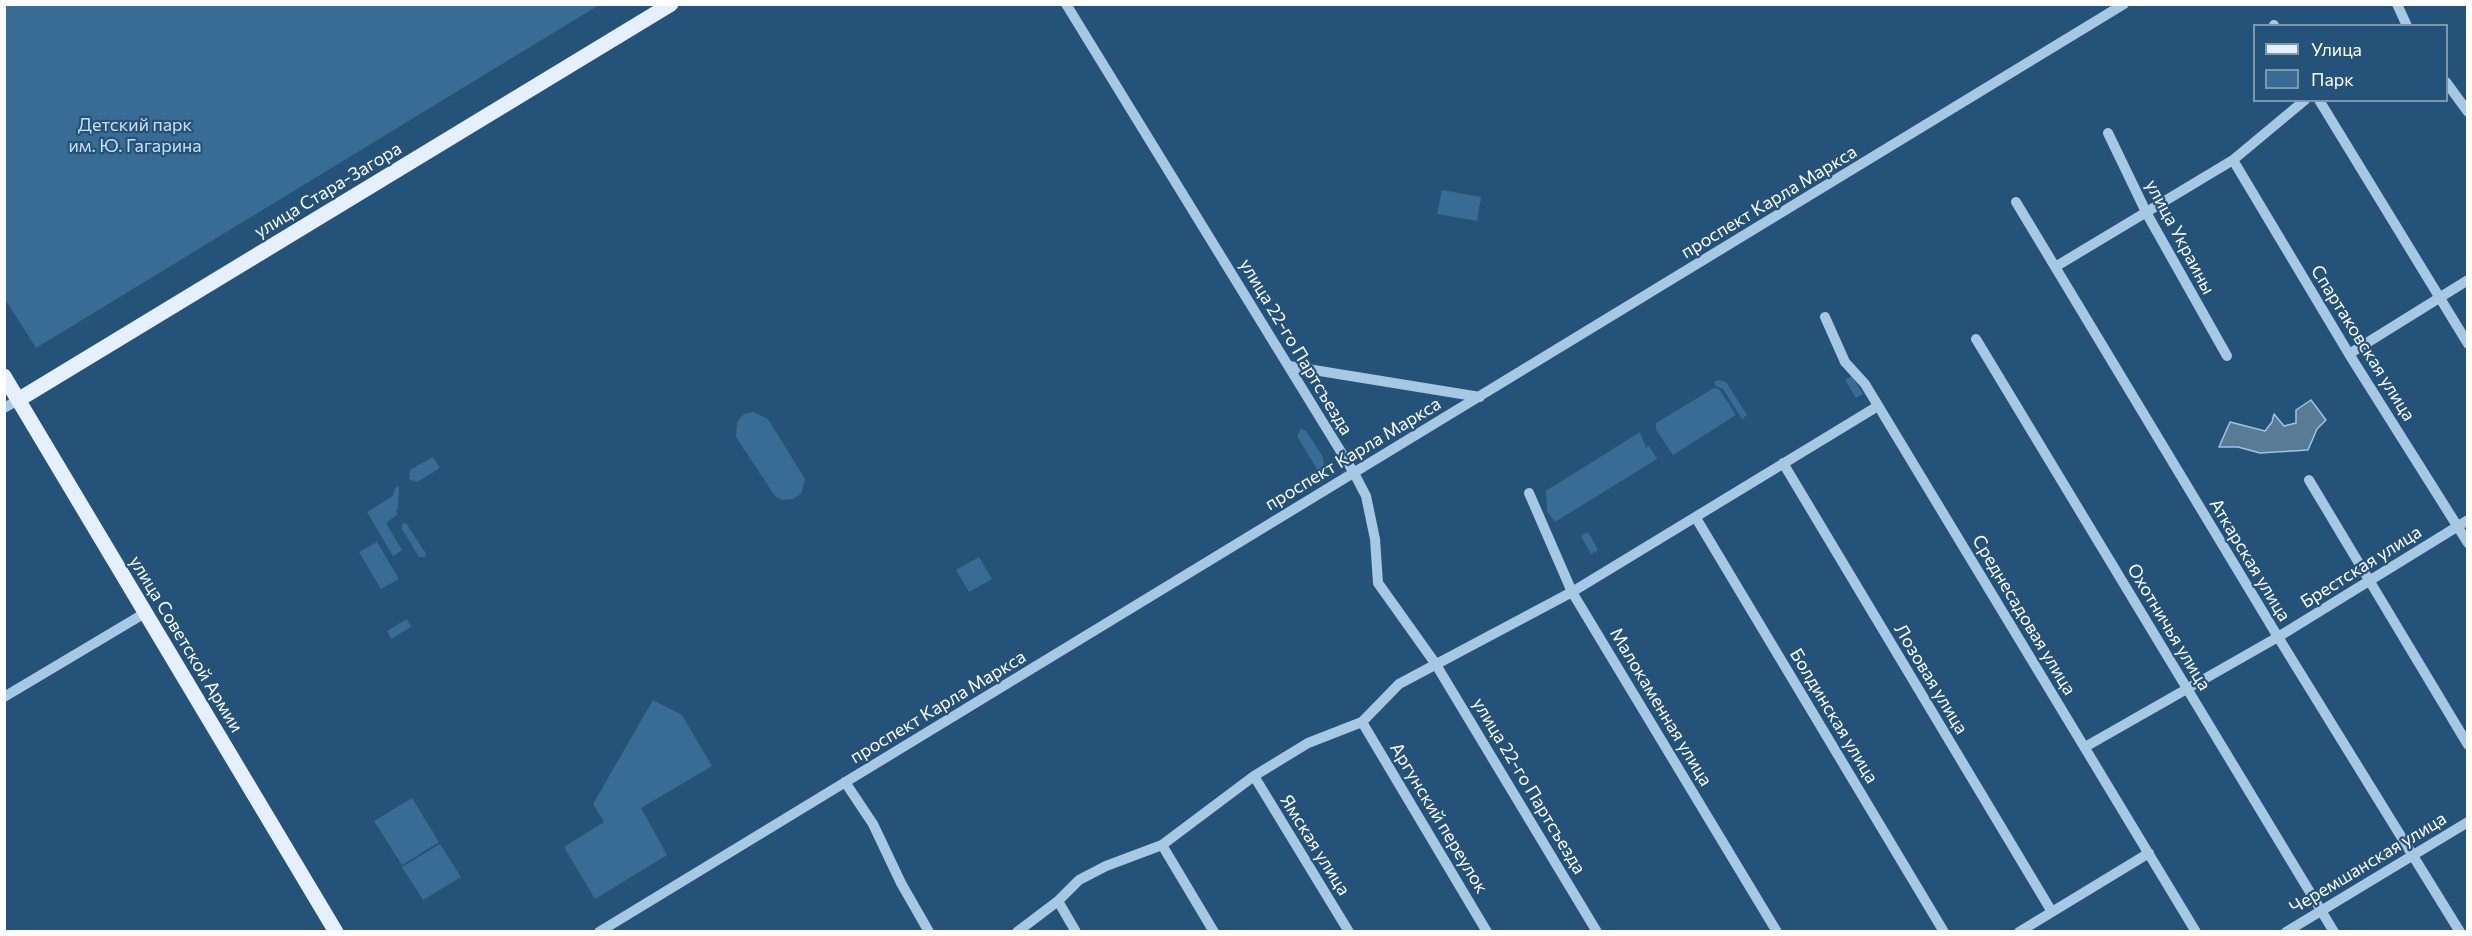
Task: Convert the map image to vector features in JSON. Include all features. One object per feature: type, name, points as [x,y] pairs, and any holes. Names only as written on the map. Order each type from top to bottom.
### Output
[{"type":"main road","name":"улица Стара-Загора","points":[[18,400],[670,4]]},
{"type":"main road","name":"улица Советской Армии","points":[[4,376],[336,932]]},
{"type":"street","name":"улица 22-го Партсъезда","points":[[1066,4],[1354,473],[1366,496],[1375,539],[1378,583],[1435,663],[1598,932]]},
{"type":"street","name":"проспект Карла Маркса","points":[[599,932],[2124,4]]},
{"type":"street","points":[[2397,4],[2406,24]]},
{"type":"street","points":[[2448,85],[2468,112]]},
{"type":"street","points":[[2055,267],[2147,214],[2233,160],[2302,102]]},
{"type":"street","points":[[2320,102],[2468,344]]},
{"type":"street","name":"улица Украины","points":[[2108,133],[2147,214],[2227,356]]},
{"type":"street","name":"Спартаковская улица","points":[[2233,160],[2349,354],[2463,523],[2468,543]]},
{"type":"street","name":"Аткарская улица","points":[[2016,202],[2278,637],[2460,932]]},
{"type":"street","points":[[2349,354],[2468,280]]},
{"type":"street","name":"Среднесадовая улица","points":[[1825,317],[1845,362],[1865,384],[2196,932]]},
{"type":"street","name":"Охотничья улица","points":[[1976,339],[2334,932]]},
{"type":"street","points":[[1289,366],[1480,397]]},
{"type":"street","name":"улица Стара-Загора","points":[[4,408],[18,400]]},
{"type":"street","points":[[1017,932],[1058,901],[1079,880],[1106,866],[1162,844],[1254,776],[1308,743],[1362,722],[1399,684],[1572,592],[1878,406]]},
{"type":"street","name":"Лозовая улица","points":[[1783,464],[2052,912]]},
{"type":"street","points":[[2309,480],[2468,745]]},
{"type":"street","name":"Малокаменная улица","points":[[1529,493],[1572,592],[1777,932]]},
{"type":"street","name":"Болдинская улица","points":[[1696,518],[1944,932]]},
{"type":"street","name":"Брестская улица","points":[[2085,747],[2278,637],[2463,523]]},
{"type":"street","points":[[4,697],[146,613]]},
{"type":"street","name":"Аргунский переулок","points":[[1362,722],[1487,932]]},
{"type":"street","name":"Ямская улица","points":[[1254,776],[1349,932]]},
{"type":"street","points":[[845,782],[873,824],[901,884],[929,932]]},
{"type":"street","name":"Черемшанская улица","points":[[2286,932],[2413,853],[2468,822]]},
{"type":"street","points":[[1162,844],[1214,932]]},
{"type":"street","points":[[2019,932],[2149,854]]},
{"type":"street","points":[[1058,901],[1076,932]]},
{"type":"green space","name":"Детский парк им. Ю. Гагарина","points":[[5,4],[599,5],[36,348],[5,299]]},
{"type":"green space","points":[[1442,190],[1481,197],[1477,221],[1437,214]]},
{"type":"green space","points":[[1852,376],[1863,394],[1856,398],[1845,380]]},
{"type":"green space","points":[[1718,380],[1726,382],[1747,415],[1742,419],[1723,389],[1716,386],[1714,382]]},
{"type":"green space","points":[[1714,388],[1719,389],[1736,415],[1673,455],[1656,430],[1656,423]]},
{"type":"green space","points":[[753,412],[768,419],[805,479],[801,494],[793,499],[782,500],[775,496],[736,437],[737,422],[744,414]]},
{"type":"green space","points":[[1301,429],[1306,431],[1323,457],[1324,467],[1318,471],[1297,436]]},
{"type":"green space","points":[[1640,432],[1646,448],[1649,446],[1657,459],[1555,522],[1547,511],[1546,491]]},
{"type":"green space","points":[[433,457],[440,468],[417,482],[409,479],[410,470]]},
{"type":"green space","points":[[399,486],[396,511],[398,514],[386,523],[402,550],[393,556],[367,512],[393,496],[395,488]]},
{"type":"green space","points":[[406,523],[426,554],[425,557],[419,557],[402,529],[402,524]]},
{"type":"green space","points":[[1588,532],[1598,550],[1591,554],[1581,536]]},
{"type":"green space","points":[[377,542],[399,579],[381,589],[359,552]]},
{"type":"green space","points":[[979,557],[992,579],[969,592],[956,570]]},
{"type":"green space","points":[[407,619],[411,627],[391,639],[387,631]]},
{"type":"green space","points":[[653,700],[682,715],[712,766],[641,808],[667,855],[595,899],[564,847],[604,822],[593,804]]},
{"type":"green space","points":[[412,798],[439,842],[402,865],[374,821]]},
{"type":"green space","points":[[440,844],[461,877],[423,900],[402,867]]},
{"type":"shaded area","points":[[2311,400],[2326,420],[2317,429],[2308,450],[2260,453],[2238,447],[2219,447],[2230,422],[2265,431],[2272,422],[2274,414],[2284,426],[2296,423],[2296,410]]}]
